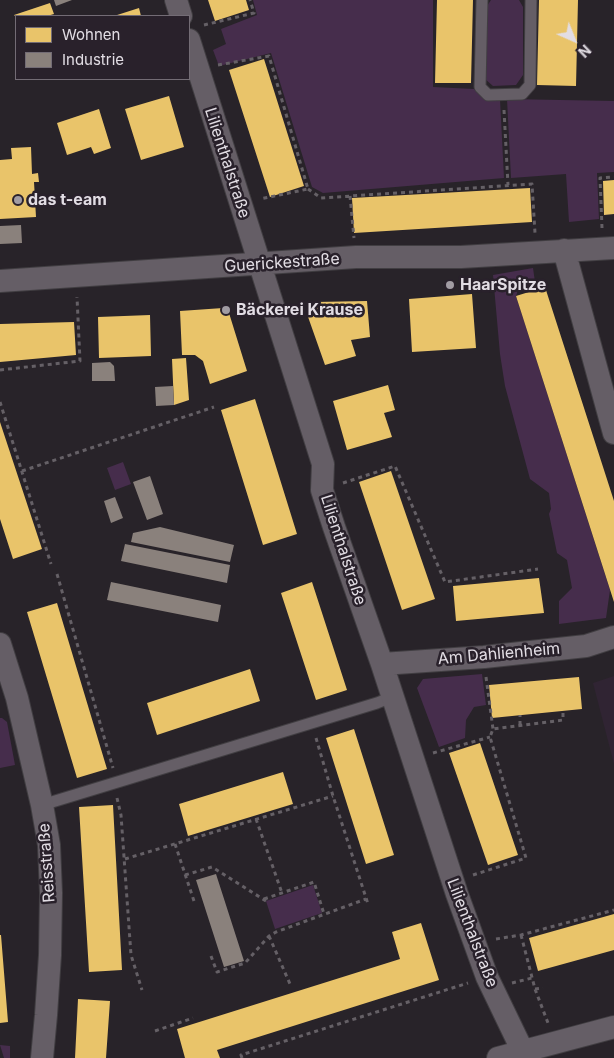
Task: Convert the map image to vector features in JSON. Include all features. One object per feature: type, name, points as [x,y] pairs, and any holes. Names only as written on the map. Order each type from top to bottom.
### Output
[{"type":"street","name":"Lilienthalstraße","points":[[176,0],[183,15]]},
{"type":"street","name":"Lilienthalstraße","points":[[190,33],[198,69],[324,464],[322,490],[474,942],[487,977],[524,1055]]},
{"type":"street","name":"Guerickestraße","points":[[0,281],[260,265],[356,257],[461,257],[609,248]]},
{"type":"street","points":[[564,250],[609,402],[614,433]]},
{"type":"street","name":"Am Dahlienheim","points":[[382,664],[484,657],[586,646],[614,637]]},
{"type":"street","name":"Reisstraße","points":[[0,644],[8,700],[42,805],[49,845],[51,894],[47,1007],[42,1058]]},
{"type":"street","points":[[498,1058],[524,1055],[614,1027]]},
{"type":"lane","points":[[482,0],[480,87],[488,95],[522,94],[530,85],[531,0]]},
{"type":"lane","points":[[42,805],[392,697]]},
{"type":"path","points":[[190,28],[254,13],[250,0]]},
{"type":"path","points":[[198,69],[269,56],[308,189],[322,198],[532,184],[536,253]]},
{"type":"path","points":[[504,94],[508,185]]},
{"type":"path","points":[[609,248],[600,178],[614,177]]},
{"type":"path","points":[[240,204],[308,189]]},
{"type":"path","points":[[350,196],[356,257]]},
{"type":"path","points":[[0,370],[80,361],[77,305],[79,277]]},
{"type":"path","points":[[0,402],[51,564]]},
{"type":"path","points":[[22,471],[214,407]]},
{"type":"path","points":[[322,490],[395,466],[445,582],[538,569]]},
{"type":"path","points":[[58,574],[115,782],[121,815],[131,955],[142,990]]},
{"type":"path","points":[[469,877],[526,858],[490,737],[493,729],[484,657]]},
{"type":"path","points":[[493,729],[563,720],[563,712]]},
{"type":"path","points":[[520,715],[520,725]]},
{"type":"path","points":[[312,723],[333,796],[368,904]]},
{"type":"path","points":[[430,754],[490,737]]},
{"type":"path","points":[[124,859],[333,796]]},
{"type":"path","points":[[256,819],[282,893]]},
{"type":"path","points":[[175,844],[194,901]]},
{"type":"path","points":[[185,875],[212,867],[264,900],[314,882],[324,914]]},
{"type":"path","points":[[211,956],[217,972],[246,963],[269,936],[276,932],[366,899]]},
{"type":"path","points":[[474,942],[521,935],[614,910]]},
{"type":"path","points":[[521,935],[535,989],[548,1024]]},
{"type":"path","points":[[269,936],[290,984]]},
{"type":"path","points":[[242,1058],[241,1055],[487,977]]},
{"type":"path","points":[[535,989],[543,988]]},
{"type":"path","points":[[155,1031],[193,1018]]},
{"type":"shaded area","points":[[253,0],[433,0],[433,87],[474,89],[487,100],[500,99],[504,178],[323,193],[312,187],[271,53],[219,66],[213,50],[226,44],[221,29],[257,15]]},
{"type":"shaded area","points":[[491,0],[519,0],[523,7],[523,75],[516,85],[493,86],[485,79],[487,6]]},
{"type":"shaded area","points":[[507,99],[614,101],[614,172],[597,173],[599,219],[569,222],[566,174],[511,178]]},
{"type":"shaded area","points":[[533,268],[535,282],[519,287],[516,296],[610,590],[606,618],[559,624],[559,601],[572,588],[567,560],[557,553],[549,514],[551,509],[549,493],[530,479],[505,386],[500,354],[493,275]]},
{"type":"shaded area","points":[[123,462],[131,484],[115,490],[107,468]]},
{"type":"shaded area","points":[[482,674],[486,705],[474,707],[466,720],[465,738],[439,747],[417,688],[423,679]]},
{"type":"shaded area","points":[[614,676],[614,764],[593,683]]},
{"type":"shaded area","points":[[0,718],[7,722],[15,765],[0,768]]},
{"type":"shaded area","points":[[313,885],[322,913],[275,929],[266,901]]},
{"type":"shaded area","points":[[0,1045],[10,1046],[10,1058],[4,1058]]},
{"type":"building: Wohnen","points":[[208,0],[246,0],[249,10],[215,21]]},
{"type":"building: Wohnen","points":[[437,0],[473,0],[471,83],[435,83]]},
{"type":"building: Wohnen","points":[[539,0],[578,0],[576,86],[537,85]]},
{"type":"building: Wohnen","points":[[50,3],[54,14],[15,16]]},
{"type":"building: Wohnen","points":[[139,8],[141,15],[117,15]]},
{"type":"building: Wohnen","points":[[264,59],[304,186],[270,197],[229,70]]},
{"type":"building: Wohnen","points":[[169,96],[184,147],[141,160],[125,109]]},
{"type":"building: Wohnen","points":[[99,109],[111,148],[94,154],[91,147],[67,155],[57,123]]},
{"type":"building: Wohnen","name":"das t-eam","points":[[31,147],[32,174],[38,173],[39,182],[34,182],[36,217],[0,219],[0,160],[12,159],[11,148]]},
{"type":"building: Wohnen","points":[[614,180],[614,214],[604,215],[603,181]]},
{"type":"building: Wohnen","points":[[530,188],[532,222],[354,233],[352,198]]},
{"type":"building: Wohnen","points":[[545,287],[614,501],[614,602],[516,296]]},
{"type":"building: Wohnen","points":[[472,294],[476,348],[412,352],[409,299]]},
{"type":"building: Wohnen","points":[[367,301],[370,337],[351,340],[356,356],[325,365],[307,314],[309,307],[316,302]]},
{"type":"building: Wohnen","points":[[223,308],[229,313],[247,371],[210,384],[203,361],[195,355],[182,355],[180,311]]},
{"type":"building: Wohnen","points":[[150,315],[151,356],[99,358],[98,317]]},
{"type":"building: Wohnen","points":[[74,322],[76,355],[0,362],[0,324]]},
{"type":"building: Wohnen","points":[[186,358],[189,400],[174,405],[172,359]]},
{"type":"building: Wohnen","points":[[388,385],[395,410],[384,413],[392,437],[347,450],[333,401]]},
{"type":"building: Wohnen","points":[[255,399],[297,534],[263,545],[221,410]]},
{"type":"building: Wohnen","points":[[0,422],[42,549],[13,559],[0,519]]},
{"type":"building: Wohnen","points":[[391,471],[435,599],[402,610],[359,482]]},
{"type":"building: Wohnen","points":[[539,578],[544,613],[456,621],[453,586]]},
{"type":"building: Wohnen","points":[[312,582],[347,690],[316,700],[281,593]]},
{"type":"building: Wohnen","points":[[57,603],[107,769],[77,778],[27,612]]},
{"type":"building: Wohnen","points":[[250,669],[260,701],[157,735],[147,703]]},
{"type":"building: Wohnen","points":[[579,677],[582,709],[492,718],[489,685]]},
{"type":"building: Wohnen","points":[[354,729],[394,855],[366,864],[326,738]]},
{"type":"building: Wohnen","points":[[480,743],[518,855],[488,865],[449,753]]},
{"type":"building: Wohnen","points":[[283,772],[293,804],[188,836],[179,804]]},
{"type":"building: Wohnen","points":[[113,805],[122,970],[89,972],[79,807]]},
{"type":"building: Wohnen","points":[[614,914],[614,950],[538,971],[529,938]]},
{"type":"building: Wohnen","points":[[421,923],[439,980],[217,1050],[220,1058],[185,1058],[177,1029],[400,959],[392,932]]},
{"type":"building: Wohnen","points":[[0,935],[8,1022],[0,1023]]},
{"type":"building: Wohnen","points":[[78,999],[110,1001],[106,1058],[75,1058]]},
{"type":"building: Industrie","points":[[54,0],[72,0],[56,6]]},
{"type":"building: Industrie","points":[[21,225],[22,243],[0,244],[0,226]]},
{"type":"building: Industrie","points":[[110,362],[114,366],[115,381],[92,381],[92,363]]},
{"type":"building: Industrie","points":[[173,386],[174,405],[156,406],[155,387]]},
{"type":"building: Industrie","points":[[150,476],[163,514],[147,520],[133,482]]},
{"type":"building: Industrie","points":[[115,497],[123,518],[111,523],[104,501]]},
{"type":"building: Industrie","points":[[160,527],[234,545],[230,562],[131,542],[133,533]]},
{"type":"building: Industrie","points":[[125,544],[230,565],[227,583],[121,561]]},
{"type":"building: Industrie","points":[[111,582],[221,605],[218,622],[107,600]]},
{"type":"building: Industrie","points":[[216,874],[244,961],[224,967],[196,880]]},
{"type":"place","name":"das t-eam","points":[[18,200]]},
{"type":"place","name":"HaarSpitze","points":[[450,285]]},
{"type":"place","name":"Bäckerei Krause","points":[[226,310]]}]
